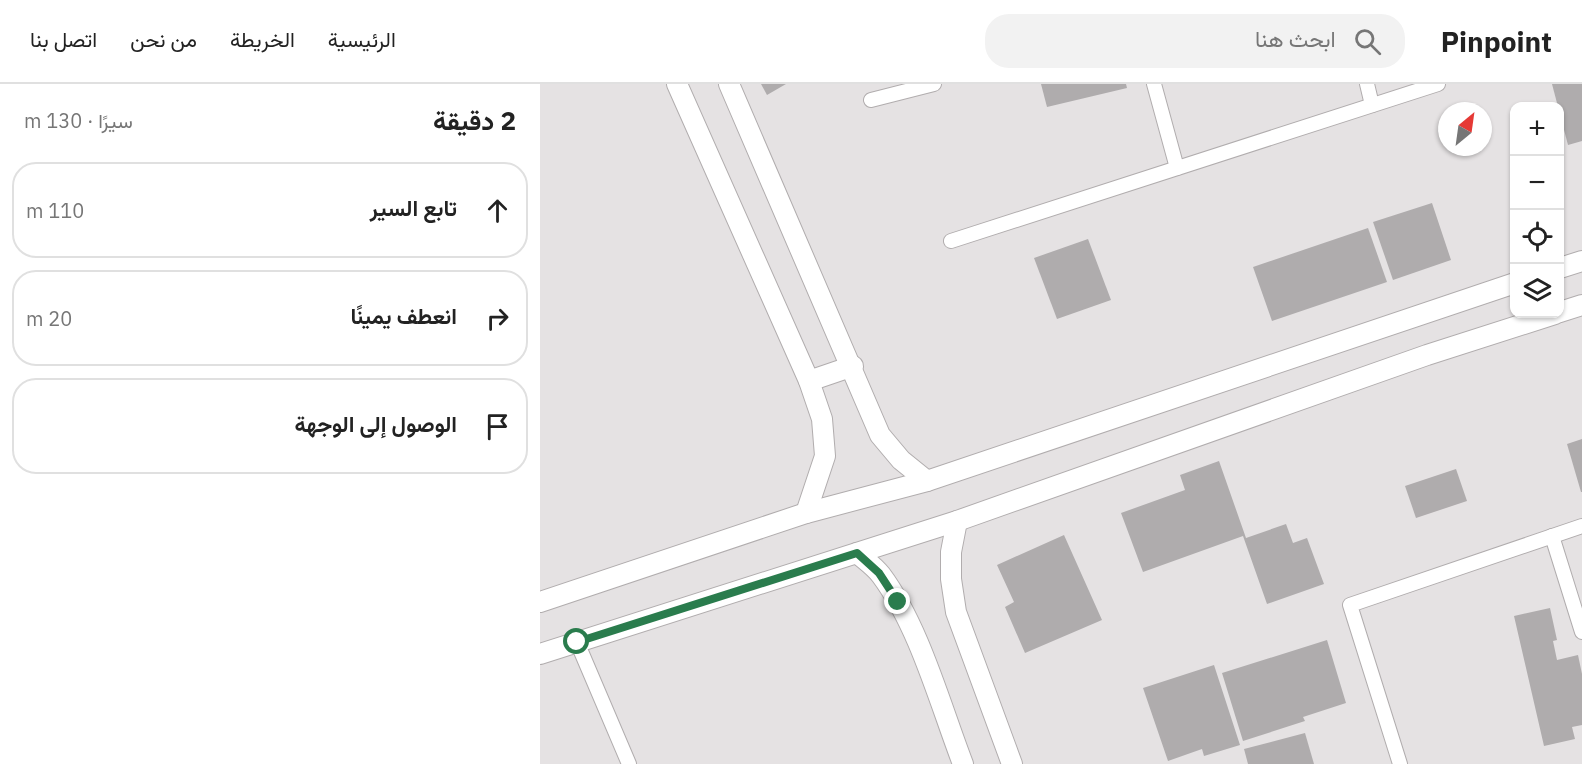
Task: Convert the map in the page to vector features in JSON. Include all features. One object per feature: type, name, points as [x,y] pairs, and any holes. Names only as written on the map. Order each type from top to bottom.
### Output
[{"type":"street","points":[[676,84],[809,381],[822,419],[825,456],[806,513]]},
{"type":"street","points":[[729,84],[853,366],[880,435],[901,460],[927,481]]},
{"type":"street","points":[[871,100],[934,84]]},
{"type":"street","points":[[1154,84],[1177,168]]},
{"type":"street","points":[[1367,84],[1372,105]]},
{"type":"street","points":[[951,241],[1438,84]]},
{"type":"street","points":[[1564,267],[1582,261]]},
{"type":"street","points":[[540,602],[806,513],[927,481],[1510,285]]},
{"type":"street","points":[[1564,311],[1582,305]]},
{"type":"street","points":[[540,654],[957,521],[1427,355],[1543,318]]},
{"type":"street","points":[[809,381],[853,366]]},
{"type":"street","points":[[957,521],[951,561],[956,612],[1012,764]]},
{"type":"street","points":[[1400,764],[1350,605],[1582,526]]},
{"type":"street","points":[[1552,536],[1582,632]]},
{"type":"street","points":[[857,553],[879,573],[898,602],[917,644],[963,764]]},
{"type":"street","points":[[577,642],[628,761],[613,764]]},
{"type":"building","points":[[761,84],[786,84],[767,95]]},
{"type":"building","points":[[1041,84],[1126,84],[1127,88],[1047,107]]},
{"type":"building","points":[[1552,84],[1582,84],[1582,141],[1568,145],[1564,130],[1564,102],[1557,102]]},
{"type":"building","points":[[1432,203],[1451,260],[1393,280],[1373,222]]},
{"type":"building","points":[[1368,228],[1387,282],[1272,321],[1253,267]]},
{"type":"building","points":[[1088,239],[1111,300],[1057,319],[1034,258]]},
{"type":"building","points":[[1582,439],[1582,492],[1581,492],[1567,444]]},
{"type":"building","points":[[1219,461],[1246,538],[1286,524],[1293,543],[1307,538],[1324,584],[1267,604],[1243,536],[1143,572],[1121,513],[1185,490],[1180,475]]},
{"type":"building","points":[[1456,469],[1467,501],[1416,518],[1405,486]]},
{"type":"building","points":[[1064,535],[1102,620],[1025,653],[1005,607],[1014,602],[997,565]]},
{"type":"building","points":[[1550,608],[1557,640],[1553,641],[1557,660],[1578,655],[1582,674],[1582,725],[1572,727],[1575,739],[1544,746],[1514,616]]},
{"type":"building","points":[[1327,640],[1346,703],[1303,717],[1305,721],[1243,741],[1222,673]]},
{"type":"building","points":[[1214,665],[1240,745],[1204,756],[1202,749],[1168,761],[1143,688]]},
{"type":"building","points":[[1305,733],[1314,764],[1248,764],[1244,749]]},
{"type":"route","points":[[577,642],[857,553],[879,573],[898,602]]}]
